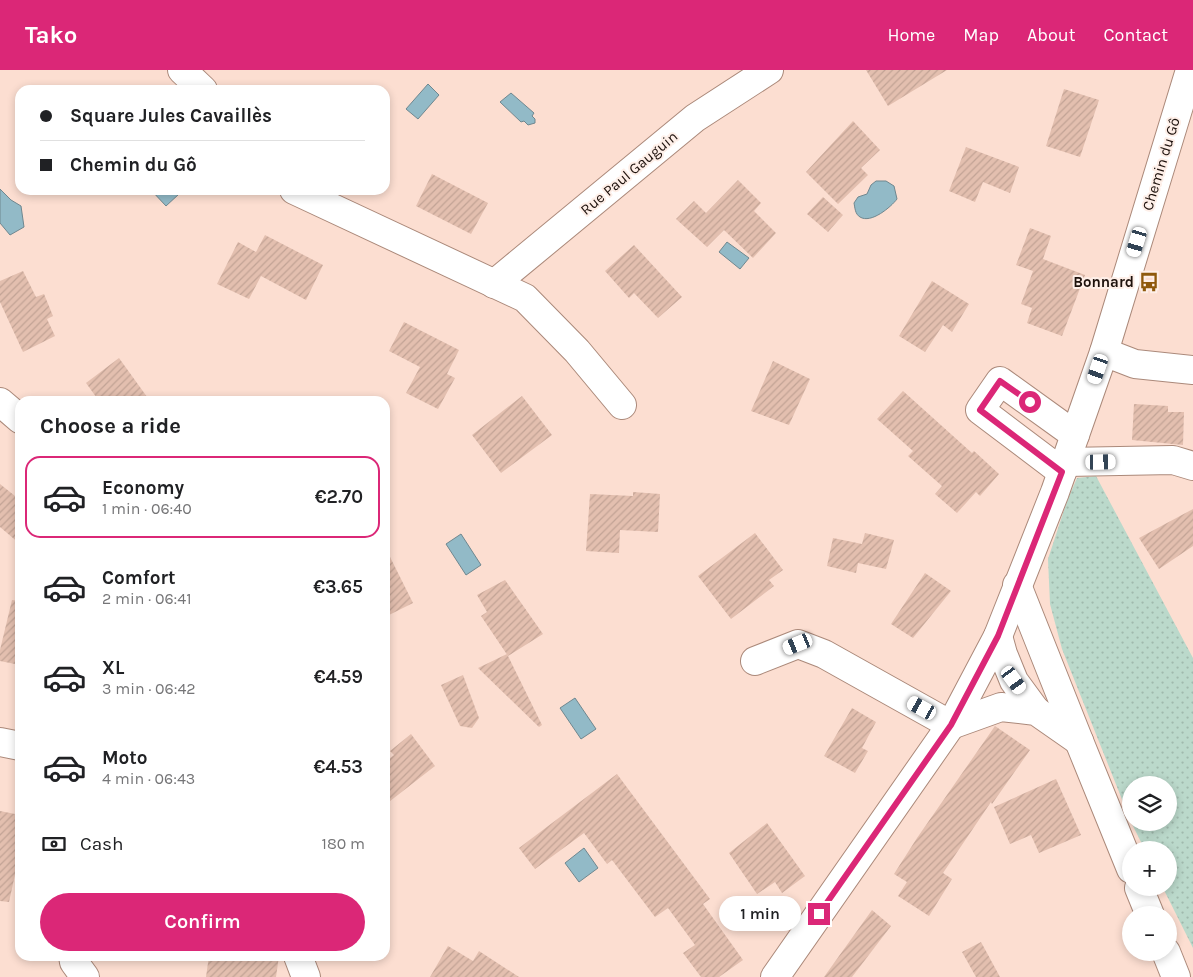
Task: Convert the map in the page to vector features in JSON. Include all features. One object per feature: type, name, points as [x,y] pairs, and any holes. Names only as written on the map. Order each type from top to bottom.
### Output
[{"type":"street","points":[[182,70],[198,85]]},
{"type":"street","name":"Rue Paul Gauguin","points":[[494,284],[695,118],[769,70]]},
{"type":"street","name":"Chemin du Gô","points":[[775,977],[951,725],[998,636],[1064,467],[1104,352],[1188,87]]},
{"type":"street","points":[[305,195],[525,298],[576,351],[622,405]]},
{"type":"street","points":[[1104,352],[1135,364],[1193,370]]},
{"type":"street","points":[[1075,435],[1000,381],[980,410],[1064,467],[1173,460],[1193,466]]},
{"type":"street","points":[[0,402],[15,415]]},
{"type":"street","points":[[1017,585],[1122,847]]},
{"type":"street","points":[[998,636],[1014,680],[1036,710],[1079,741]]},
{"type":"street","points":[[756,661],[798,644],[824,654],[951,725],[1001,707],[1036,710]]},
{"type":"street","points":[[0,742],[15,745]]},
{"type":"street","points":[[74,961],[86,977]]},
{"type":"street","points":[[300,961],[306,977]]},
{"type":"street","points":[[1170,961],[1176,977]]},
{"type":"green space","points":[[1096,476],[1193,658],[1193,948],[1177,916],[1177,906],[1172,906],[1167,896],[1177,896],[1177,841],[1140,841],[1136,831],[1177,831],[1177,776],[1122,776],[1122,799],[1062,649],[1050,604],[1048,559],[1067,501],[1077,478]]},
{"type":"water","points":[[428,84],[439,95],[418,119],[406,109]]},
{"type":"water","points":[[511,93],[534,113],[532,116],[535,119],[535,123],[528,125],[524,121],[521,122],[500,102]]},
{"type":"water","points":[[876,181],[886,181],[894,186],[897,199],[886,210],[865,219],[858,216],[854,203],[858,197],[867,194],[871,185]]},
{"type":"water","points":[[0,189],[11,200],[21,206],[24,227],[10,235],[0,223]]},
{"type":"water","points":[[156,195],[178,195],[166,206]]},
{"type":"water","points":[[727,242],[749,258],[740,269],[719,252]]},
{"type":"water","points":[[461,534],[481,565],[466,575],[446,544]]},
{"type":"water","points":[[575,698],[596,729],[581,739],[560,708]]},
{"type":"water","points":[[584,848],[598,868],[579,882],[565,863]]},
{"type":"building","points":[[866,70],[947,70],[888,106]]},
{"type":"building","points":[[1064,89],[1099,100],[1080,157],[1046,146]]},
{"type":"building","points":[[853,121],[880,150],[861,168],[868,175],[838,204],[806,172]]},
{"type":"building","points":[[966,147],[1019,167],[1010,193],[983,182],[975,202],[949,191]]},
{"type":"building","points":[[432,174],[488,203],[471,234],[416,206]]},
{"type":"building","points":[[738,180],[761,203],[754,211],[776,233],[753,258],[724,230],[707,247],[676,219],[694,201],[706,213]]},
{"type":"building","points":[[823,197],[843,215],[828,232],[807,214]]},
{"type":"building","points":[[1030,228],[1051,236],[1043,259],[1085,275],[1062,336],[1027,323],[1032,308],[1021,304],[1033,271],[1016,265]]},
{"type":"building","points":[[265,235],[323,265],[306,300],[261,276],[249,299],[217,284],[238,242],[256,252]]},
{"type":"building","points":[[634,245],[682,297],[658,318],[634,293],[629,298],[605,271]]},
{"type":"building","points":[[23,271],[36,297],[44,294],[53,316],[47,319],[55,336],[23,352],[0,302],[0,281]]},
{"type":"building","points":[[932,281],[969,304],[952,332],[943,325],[925,352],[899,336]]},
{"type":"building","points":[[404,322],[459,350],[447,374],[455,378],[438,409],[406,393],[420,367],[389,351]]},
{"type":"building","points":[[119,358],[146,396],[95,396],[86,383]]},
{"type":"building","points":[[773,361],[810,379],[789,425],[751,411]]},
{"type":"building","points":[[903,391],[972,453],[974,451],[999,474],[980,496],[976,492],[957,513],[935,494],[942,486],[908,456],[913,451],[877,419]]},
{"type":"building","points":[[522,396],[552,435],[501,473],[472,435]]},
{"type":"building","points":[[1134,404],[1168,406],[1168,412],[1184,412],[1183,445],[1132,440]]},
{"type":"building","points":[[0,484],[15,496],[15,540],[0,527]]},
{"type":"building","points":[[633,492],[660,494],[658,532],[620,530],[619,553],[586,551],[590,494],[633,496]]},
{"type":"building","points":[[1193,509],[1193,546],[1159,569],[1139,538]]},
{"type":"building","points":[[755,533],[783,570],[769,580],[774,586],[731,619],[698,576]]},
{"type":"building","points":[[865,533],[894,540],[886,569],[858,563],[856,573],[827,566],[833,538],[862,544]]},
{"type":"building","points":[[390,557],[413,603],[390,614]]},
{"type":"building","points":[[925,573],[951,591],[913,638],[891,624]]},
{"type":"building","points":[[505,580],[543,634],[508,656],[481,616],[487,612],[477,595]]},
{"type":"building","points":[[12,600],[15,600],[15,664],[0,661],[0,650]]},
{"type":"building","points":[[507,654],[542,725],[539,727],[478,668]]},
{"type":"building","points":[[463,675],[479,718],[472,728],[460,726],[441,685]]},
{"type":"building","points":[[852,708],[876,722],[862,748],[868,751],[855,773],[824,756]]},
{"type":"building","points":[[995,726],[1030,750],[992,804],[991,802],[943,873],[952,879],[929,916],[898,896],[907,882],[894,874]]},
{"type":"building","points":[[411,734],[435,766],[390,801],[390,758],[394,755],[390,751]]},
{"type":"building","points":[[617,774],[710,899],[703,904],[743,960],[719,977],[701,977],[683,953],[695,945],[668,908],[655,917],[612,860],[607,864],[584,833],[535,869],[519,848]]},
{"type":"building","points":[[1056,779],[1081,835],[1039,853],[1031,835],[1010,844],[994,807]]},
{"type":"building","points":[[0,811],[15,814],[15,875],[9,902],[0,901]]},
{"type":"building","points":[[767,823],[805,876],[782,893],[775,882],[757,894],[729,853]]},
{"type":"building","points":[[872,910],[891,926],[852,977],[824,977]]},
{"type":"building","points":[[981,942],[1000,977],[976,977],[962,952]]},
{"type":"building","points":[[448,946],[473,961],[479,951],[519,977],[430,977]]},
{"type":"building","points":[[208,961],[278,961],[276,977],[206,977]]},
{"type":"place","name":"Bonnard","points":[[1149,282]]},
{"type":"route","points":[[819,914],[951,725],[998,636],[1062,472],[980,410],[1000,381],[1030,402]]}]
